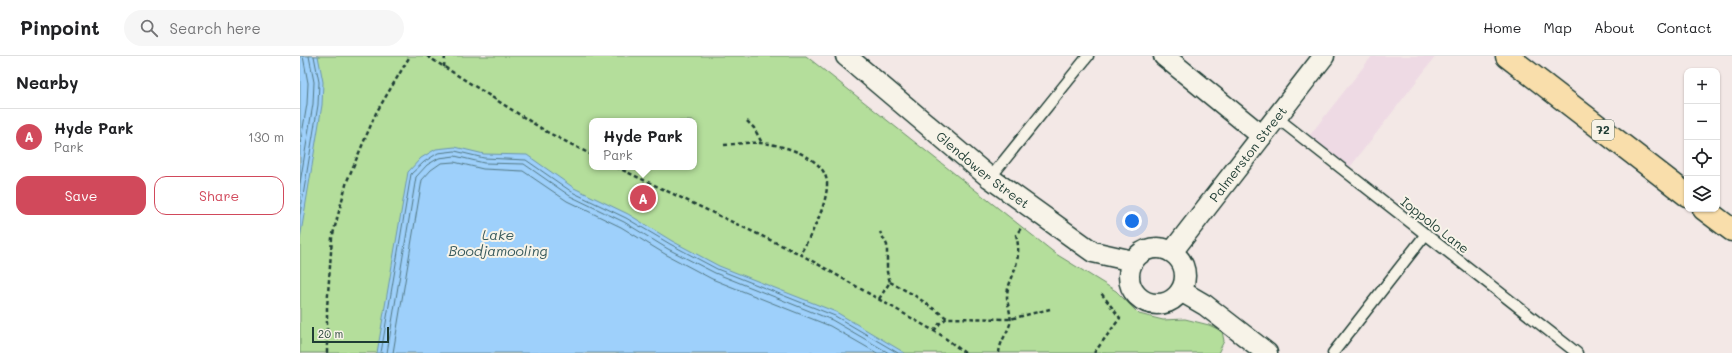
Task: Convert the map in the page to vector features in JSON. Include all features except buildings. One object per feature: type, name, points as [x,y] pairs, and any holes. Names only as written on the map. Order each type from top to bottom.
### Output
[{"type":"main road","name":"72","points":[[1512,59],[1684,193]]},
{"type":"main road","points":[[1708,212],[1732,230]]},
{"type":"street","name":"Glendower Street","points":[[846,56],[990,178],[1034,210],[1093,252],[1133,261]]},
{"type":"street","points":[[1164,56],[1262,136]]},
{"type":"street","name":"Palmerston Street","points":[[1172,252],[1324,56]]},
{"type":"street","points":[[1154,248],[1160,248],[1172,252],[1181,261],[1185,273],[1184,285],[1181,291],[1176,297],[1164,304],[1156,304],[1142,300],[1132,289],[1129,282],[1128,275],[1133,261],[1141,252],[1154,248]]},
{"type":"street","points":[[1181,291],[1205,305],[1267,353]]},
{"type":"lane","points":[[990,178],[1088,56]]},
{"type":"lane","name":"Ioppolo Lane","points":[[1276,117],[1578,353]]},
{"type":"lane","points":[[1333,353],[1426,234]]},
{"type":"path","points":[[327,353],[327,308],[332,238],[347,181],[376,113],[410,56]]},
{"type":"path","points":[[427,56],[547,132],[589,153]]},
{"type":"path","points":[[444,67],[445,56]]},
{"type":"path","points":[[747,122],[754,128],[762,143]]},
{"type":"path","points":[[724,146],[745,143],[762,143],[782,147],[803,155],[820,166],[825,173],[828,185],[824,201],[809,241],[800,254]]},
{"type":"path","points":[[622,170],[800,254],[934,331],[965,353]]},
{"type":"path","points":[[999,353],[1004,335],[1010,325],[1007,296],[1009,284],[1018,262],[1019,244],[1016,235],[1034,210]]},
{"type":"path","points":[[880,232],[887,245],[887,272],[890,282],[914,295],[947,318],[1010,319],[1050,309]]},
{"type":"path","points":[[879,299],[890,282]]},
{"type":"path","points":[[1094,353],[1120,318],[1101,293]]},
{"type":"path","points":[[934,331],[940,323],[947,318]]},
{"type":"shaded area","points":[[1372,56],[1436,56],[1347,171],[1306,140]]},
{"type":"green space","points":[[300,56],[806,56],[1056,254],[1116,291],[1139,314],[1163,320],[1185,319],[1209,325],[1222,331],[1224,341],[1218,353],[300,353]]},
{"type":"water","points":[[300,56],[318,56],[323,82],[322,105],[300,239]]},
{"type":"water","name":"Lake Boodjamooling","points":[[455,147],[484,154],[527,155],[574,188],[628,214],[672,241],[719,266],[836,312],[905,353],[377,353],[408,172],[421,158],[436,149]]},
{"type":"place","name":"Hyde Park","points":[[643,198]]}]
